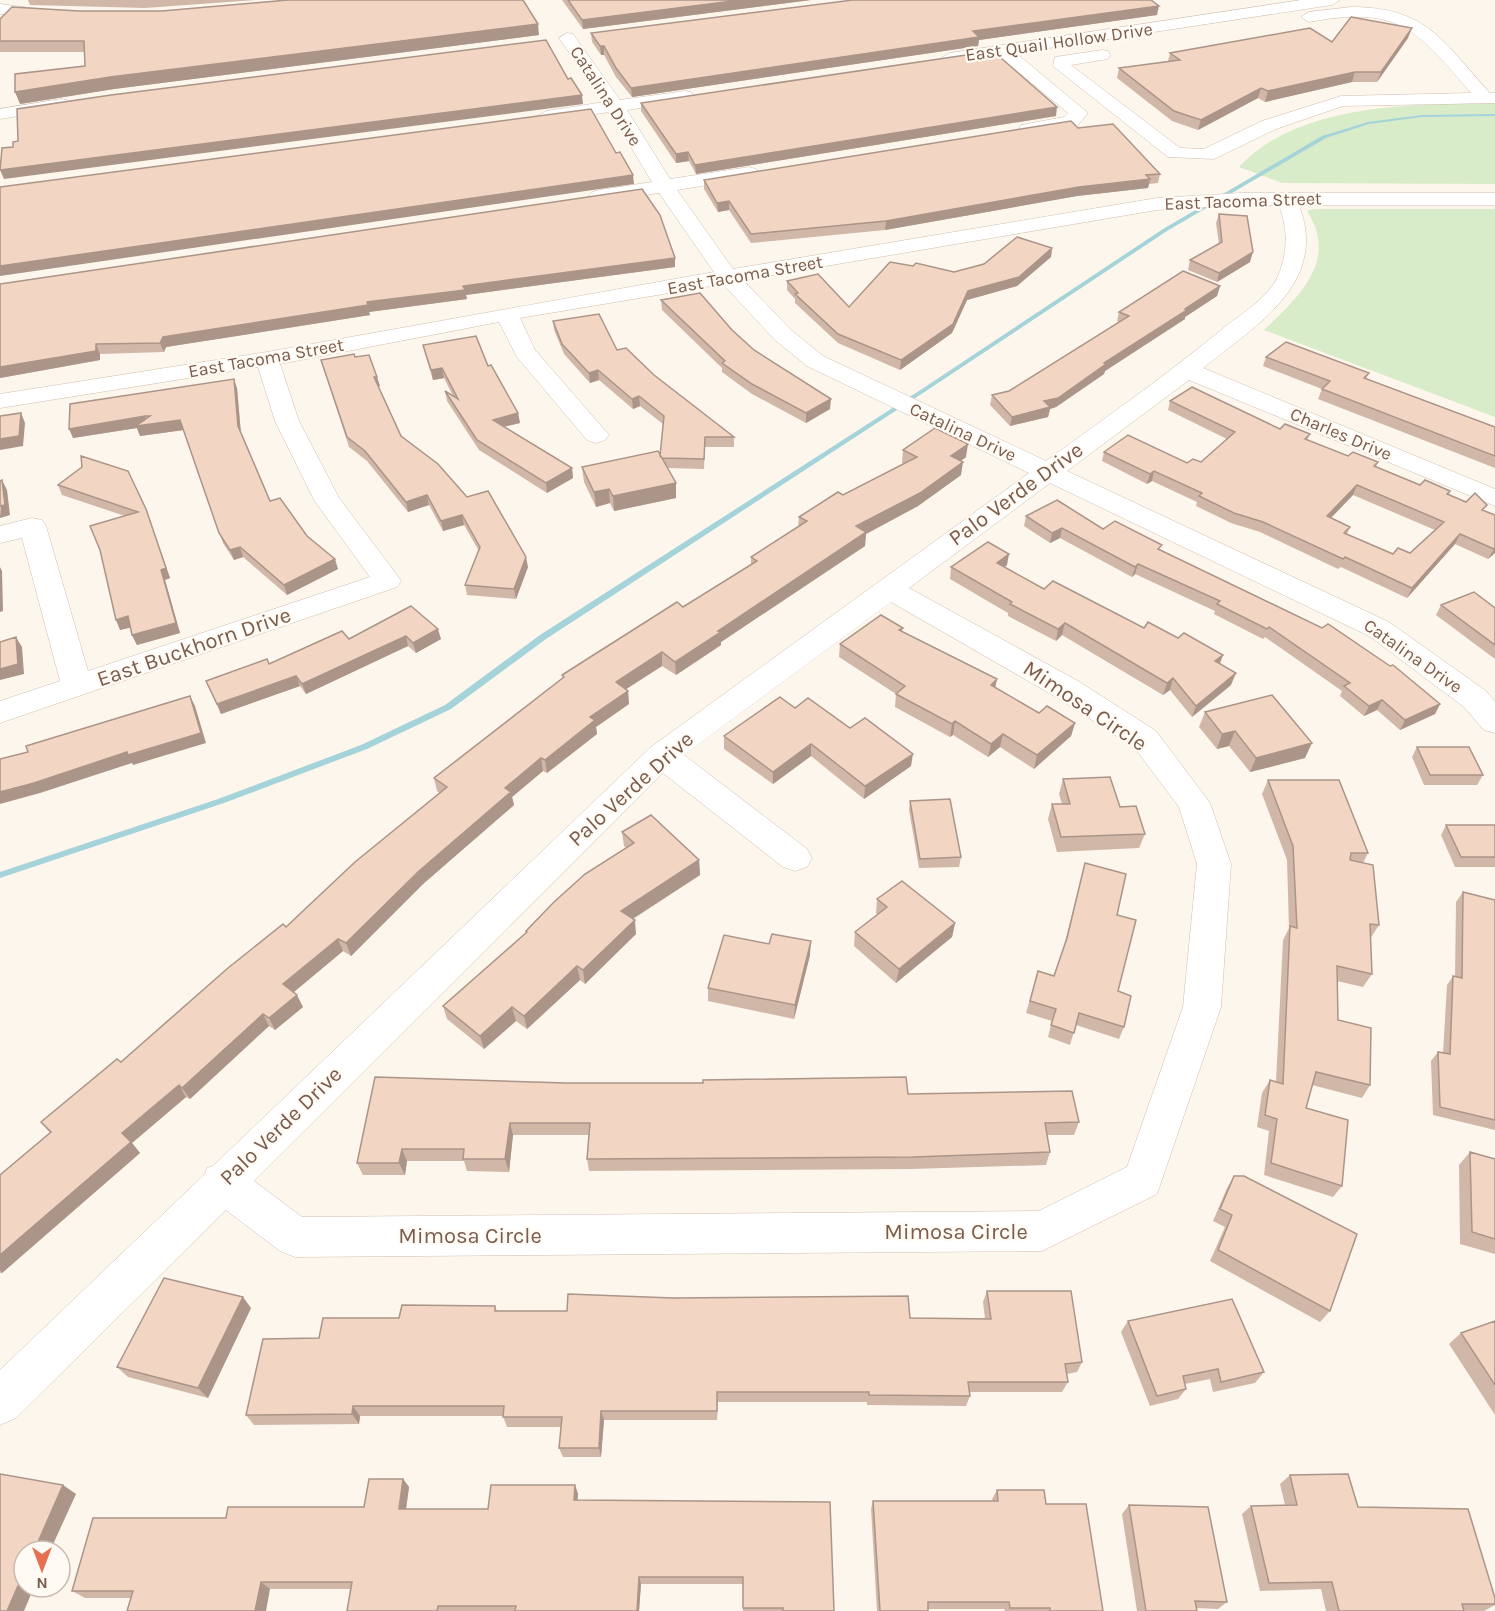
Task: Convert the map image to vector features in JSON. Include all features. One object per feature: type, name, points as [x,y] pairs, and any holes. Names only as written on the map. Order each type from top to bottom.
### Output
[{"type":"street","name":"East Quail Hollow Drive","points":[[932,60],[1002,50],[1216,28],[1298,5],[1332,0]]},
{"type":"street","points":[[1298,5],[1315,16]]},
{"type":"street","points":[[1195,7],[1216,28],[1336,12],[1369,12],[1390,16],[1419,28],[1491,99]]},
{"type":"street","points":[[0,9],[66,16]]},
{"type":"street","name":"Catalina Drive","points":[[571,38],[616,107],[663,187],[727,278],[783,338],[815,361],[886,397],[1379,629],[1475,699],[1495,722]]},
{"type":"street","points":[[1002,50],[1079,113],[1070,122],[1012,132]]},
{"type":"street","points":[[1117,52],[1061,61],[1062,66],[1175,153],[1207,155],[1269,125],[1341,101],[1491,99]]},
{"type":"street","points":[[533,118],[698,95]]},
{"type":"street","points":[[0,114],[80,101]]},
{"type":"street","points":[[580,199],[768,170]]},
{"type":"street","name":"Palo Verde Drive","points":[[0,1402],[222,1182],[662,755],[1187,370],[1273,299],[1288,277],[1297,250],[1295,221],[1287,199]]},
{"type":"street","name":"East Tacoma Street","points":[[0,401],[267,359],[506,314],[1157,204],[1200,200],[1495,200]]},
{"type":"street","points":[[506,314],[525,352],[596,435]]},
{"type":"street","name":"East Buckhorn Drive","points":[[0,712],[387,581],[327,500],[287,422],[267,359]]},
{"type":"street","name":"Charles Drive","points":[[1187,370],[1495,498]]},
{"type":"street","points":[[0,535],[32,526],[77,687]]},
{"type":"street","name":"Mimosa Circle","points":[[222,1182],[295,1237],[307,1237],[1042,1231],[1143,1180],[1202,1007],[1214,864],[1194,803],[1144,739],[1067,689],[888,588]]},
{"type":"street","points":[[662,755],[795,858]]},
{"type":"green space","points":[[1495,103],[1495,184],[1282,183],[1239,167],[1264,146],[1292,130],[1325,119],[1359,111],[1394,107]]},
{"type":"green space","points":[[1314,209],[1495,209],[1495,417],[1264,330],[1290,304],[1311,276],[1317,261],[1319,246],[1316,229],[1307,211]]},
{"type":"building","points":[[288,0],[523,0],[538,24],[110,77],[15,92],[15,74],[85,66],[84,41],[0,41],[0,19],[12,7],[79,11],[162,11]]},
{"type":"building","points":[[568,0],[741,0],[582,20]]},
{"type":"building","points":[[853,0],[1151,0],[1159,6],[973,31],[979,37],[631,88],[616,68],[604,46],[600,46],[591,33]]},
{"type":"building","points":[[1351,17],[1412,28],[1381,72],[1355,72],[1268,91],[1261,88],[1201,120],[1174,111],[1119,68],[1180,60],[1170,53],[1310,28],[1332,42]]},
{"type":"building","points":[[546,40],[568,79],[571,78],[582,95],[0,170],[2,148],[13,147],[13,142],[18,141],[17,109]]},
{"type":"building","points":[[993,51],[1057,107],[695,165],[688,152],[676,154],[641,103]]},
{"type":"building","points":[[591,109],[616,153],[620,152],[633,175],[0,266],[0,187]]},
{"type":"building","points":[[1071,121],[1078,128],[1113,124],[1160,174],[1146,175],[1150,179],[1079,187],[886,221],[751,234],[729,201],[717,203],[704,180]]},
{"type":"building","points":[[642,189],[660,215],[675,258],[463,286],[465,290],[367,302],[368,305],[163,337],[160,343],[96,344],[96,351],[0,367],[0,284]]},
{"type":"building","points":[[1219,214],[1247,216],[1253,252],[1219,273],[1190,260],[1222,242]]},
{"type":"building","points":[[1017,237],[1052,248],[1019,277],[968,291],[953,324],[901,360],[838,334],[795,294],[798,293],[787,281],[818,274],[849,307],[890,262],[913,266],[916,263],[954,272],[984,264]]},
{"type":"building","points":[[1183,271],[1220,286],[1104,363],[1106,364],[1058,398],[1044,401],[1050,407],[1012,417],[992,395],[1009,391],[1129,316],[1119,312]]},
{"type":"building","points":[[700,293],[732,330],[754,350],[831,399],[806,413],[752,384],[722,363],[725,361],[661,300]]},
{"type":"building","points":[[599,314],[617,350],[626,348],[654,375],[734,437],[705,437],[704,459],[662,458],[660,456],[664,416],[639,396],[632,399],[598,370],[589,373],[562,344],[553,321]]},
{"type":"building","points":[[476,336],[488,366],[491,365],[518,413],[493,420],[572,468],[546,483],[477,440],[445,391],[458,399],[442,368],[431,370],[423,345]]},
{"type":"building","points":[[1286,342],[1369,373],[1364,378],[1495,427],[1495,456],[1322,389],[1330,381],[1266,357]]},
{"type":"building","points":[[354,354],[355,357],[369,355],[377,377],[374,377],[401,436],[438,464],[467,497],[488,491],[526,557],[514,589],[465,585],[480,547],[462,515],[441,521],[427,495],[406,502],[365,451],[347,437],[321,360]]},
{"type":"building","points":[[234,379],[238,426],[270,501],[280,498],[307,536],[335,559],[284,585],[240,547],[230,550],[219,533],[180,420],[136,426],[150,416],[145,416],[69,429],[70,404]]},
{"type":"building","points":[[1192,387],[1280,429],[1285,424],[1310,434],[1305,439],[1348,456],[1353,452],[1378,462],[1374,466],[1420,485],[1425,480],[1450,491],[1447,494],[1466,502],[1475,493],[1487,505],[1482,510],[1495,515],[1495,548],[1460,534],[1412,588],[1263,522],[1234,513],[1199,496],[1202,493],[1154,471],[1150,474],[1104,452],[1128,435],[1187,463],[1193,459],[1201,462],[1235,432],[1170,401]],"holes":[[[1357,485],[1444,522],[1410,553],[1398,548],[1393,554],[1344,533],[1350,527],[1327,516]]]},
{"type":"building","points":[[21,413],[19,436],[0,439],[0,416]]},
{"type":"building","points":[[935,428],[968,444],[951,456],[963,462],[920,493],[856,526],[866,532],[675,662],[662,652],[616,682],[628,691],[590,717],[595,720],[545,760],[541,758],[505,788],[511,792],[419,871],[346,943],[338,939],[283,984],[297,995],[269,1018],[263,1014],[182,1088],[179,1085],[122,1133],[131,1142],[0,1255],[0,1175],[51,1132],[41,1122],[117,1059],[121,1062],[228,968],[283,924],[286,927],[355,862],[447,787],[434,778],[564,677],[562,675],[677,602],[683,607],[757,561],[751,557],[807,521],[799,517],[838,492],[843,495],[917,457],[903,450]]},
{"type":"building","points":[[658,451],[676,483],[613,496],[609,489],[594,492],[582,467]]},
{"type":"building","points":[[81,456],[128,471],[146,509],[166,568],[161,570],[176,623],[132,635],[128,616],[116,620],[100,550],[90,526],[138,512],[58,485],[82,467]]},
{"type":"building","points":[[2,480],[5,505],[0,506],[0,481]]},
{"type":"building","points":[[1057,500],[1103,529],[1115,521],[1162,545],[1158,549],[1322,628],[1328,624],[1390,666],[1393,665],[1440,704],[1405,720],[1382,700],[1369,706],[1344,686],[1350,683],[1269,627],[1267,629],[1217,604],[1220,601],[1138,564],[1135,567],[1062,528],[1052,533],[1026,516]]},
{"type":"building","points":[[988,542],[1009,554],[997,563],[1044,589],[1053,581],[1144,628],[1148,622],[1178,638],[1184,633],[1223,655],[1215,661],[1236,673],[1196,706],[1173,678],[1167,683],[1065,623],[1058,629],[1010,604],[1012,602],[951,567]]},
{"type":"building","points":[[1474,592],[1495,608],[1495,645],[1441,605]]},
{"type":"building","points":[[411,606],[438,629],[413,643],[406,636],[302,684],[296,676],[217,704],[206,681],[267,659],[269,664],[342,631],[349,639]]},
{"type":"building","points":[[881,615],[903,628],[899,630],[997,679],[991,685],[1039,713],[1047,706],[1075,723],[1037,755],[1003,734],[991,744],[955,721],[952,724],[896,694],[905,686],[840,644]]},
{"type":"building","points":[[16,637],[18,664],[0,669],[0,642]]},
{"type":"building","points":[[1272,695],[1312,743],[1256,758],[1235,731],[1222,734],[1205,712]]},
{"type":"building","points":[[190,696],[201,733],[128,755],[127,752],[0,792],[0,759],[28,752],[26,746]]},
{"type":"building","points":[[780,697],[795,708],[808,698],[850,728],[865,718],[913,754],[865,786],[811,744],[773,772],[724,736]]},
{"type":"building","points":[[1417,747],[1469,747],[1483,775],[1430,775]]},
{"type":"building","points":[[1110,777],[1120,807],[1136,806],[1145,834],[1061,837],[1052,804],[1070,804],[1063,779]]},
{"type":"building","points":[[1268,780],[1339,780],[1368,853],[1351,853],[1350,860],[1373,865],[1379,925],[1370,924],[1372,974],[1337,966],[1338,1020],[1371,1028],[1370,1085],[1316,1072],[1306,1108],[1348,1120],[1342,1186],[1271,1163],[1277,1119],[1265,1115],[1270,1080],[1283,1084],[1290,926],[1297,928],[1293,846]]},
{"type":"building","points":[[950,799],[961,857],[920,859],[910,801]]},
{"type":"building","points":[[651,815],[699,860],[621,911],[635,920],[583,970],[577,966],[524,1016],[512,1007],[480,1036],[443,1006],[527,932],[554,902],[585,874],[634,843],[622,832]]},
{"type":"building","points":[[1446,825],[1495,825],[1495,857],[1461,857]]},
{"type":"building","points":[[1085,863],[1126,874],[1117,915],[1136,920],[1118,991],[1131,996],[1124,1027],[1079,1013],[1074,1033],[1051,1025],[1056,1009],[1030,1001],[1038,971],[1054,976],[1067,938]]},
{"type":"building","points":[[902,881],[955,923],[899,969],[855,932],[887,907],[877,899]]},
{"type":"building","points":[[1463,892],[1495,900],[1495,1120],[1440,1107],[1438,1052],[1450,1054],[1453,976],[1462,978]]},
{"type":"building","points":[[772,934],[811,941],[795,1005],[708,988],[724,935],[769,944]]},
{"type":"building","points":[[375,1077],[566,1083],[703,1083],[703,1080],[906,1077],[908,1094],[1072,1091],[1079,1122],[1045,1123],[1050,1152],[913,1157],[587,1159],[590,1123],[510,1123],[505,1159],[463,1159],[464,1149],[402,1149],[399,1163],[357,1163]]},
{"type":"building","points":[[1470,1152],[1495,1159],[1495,1239],[1472,1232]]},
{"type":"building","points":[[1234,1176],[1244,1176],[1357,1234],[1330,1311],[1218,1250],[1232,1215],[1220,1209]]},
{"type":"building","points":[[164,1278],[243,1297],[198,1388],[117,1367]]},
{"type":"building","points":[[987,1291],[1071,1291],[1082,1362],[1065,1364],[1068,1382],[968,1382],[970,1396],[869,1395],[869,1392],[717,1392],[717,1411],[601,1411],[599,1448],[559,1448],[562,1417],[503,1417],[504,1406],[353,1406],[352,1414],[246,1415],[263,1339],[319,1338],[323,1318],[399,1318],[402,1305],[495,1306],[495,1311],[567,1311],[568,1294],[673,1298],[908,1296],[910,1318],[991,1319]]},
{"type":"building","points":[[1232,1299],[1264,1372],[1221,1382],[1218,1369],[1183,1376],[1186,1389],[1157,1396],[1128,1321]]},
{"type":"building","points":[[1495,1321],[1495,1385],[1461,1333]]},
{"type":"building","points":[[0,1474],[63,1485],[39,1539],[12,1539],[12,1599],[7,1611],[0,1611]]},
{"type":"building","points":[[1348,1474],[1358,1507],[1468,1509],[1495,1604],[1462,1604],[1464,1611],[1339,1611],[1332,1582],[1269,1583],[1251,1506],[1297,1505],[1290,1475]]},
{"type":"building","points":[[369,1479],[403,1479],[399,1509],[488,1509],[491,1485],[575,1485],[574,1500],[830,1502],[834,1611],[743,1608],[743,1577],[639,1577],[637,1611],[515,1611],[516,1606],[438,1606],[437,1611],[347,1611],[352,1582],[261,1582],[255,1611],[127,1611],[133,1591],[72,1591],[93,1518],[226,1518],[228,1507],[364,1507]]},
{"type":"building","points":[[997,1490],[1044,1490],[1046,1504],[1086,1504],[1103,1611],[1010,1608],[1009,1602],[928,1602],[928,1611],[880,1611],[873,1501],[998,1501]]},
{"type":"building","points":[[1129,1505],[1208,1507],[1227,1602],[1195,1601],[1197,1611],[1146,1611]]},
{"type":"waterway","points":[[0,875],[221,801],[364,747],[448,707],[543,637],[924,390],[1165,230],[1324,137],[1368,123],[1422,116],[1495,115]]}]
